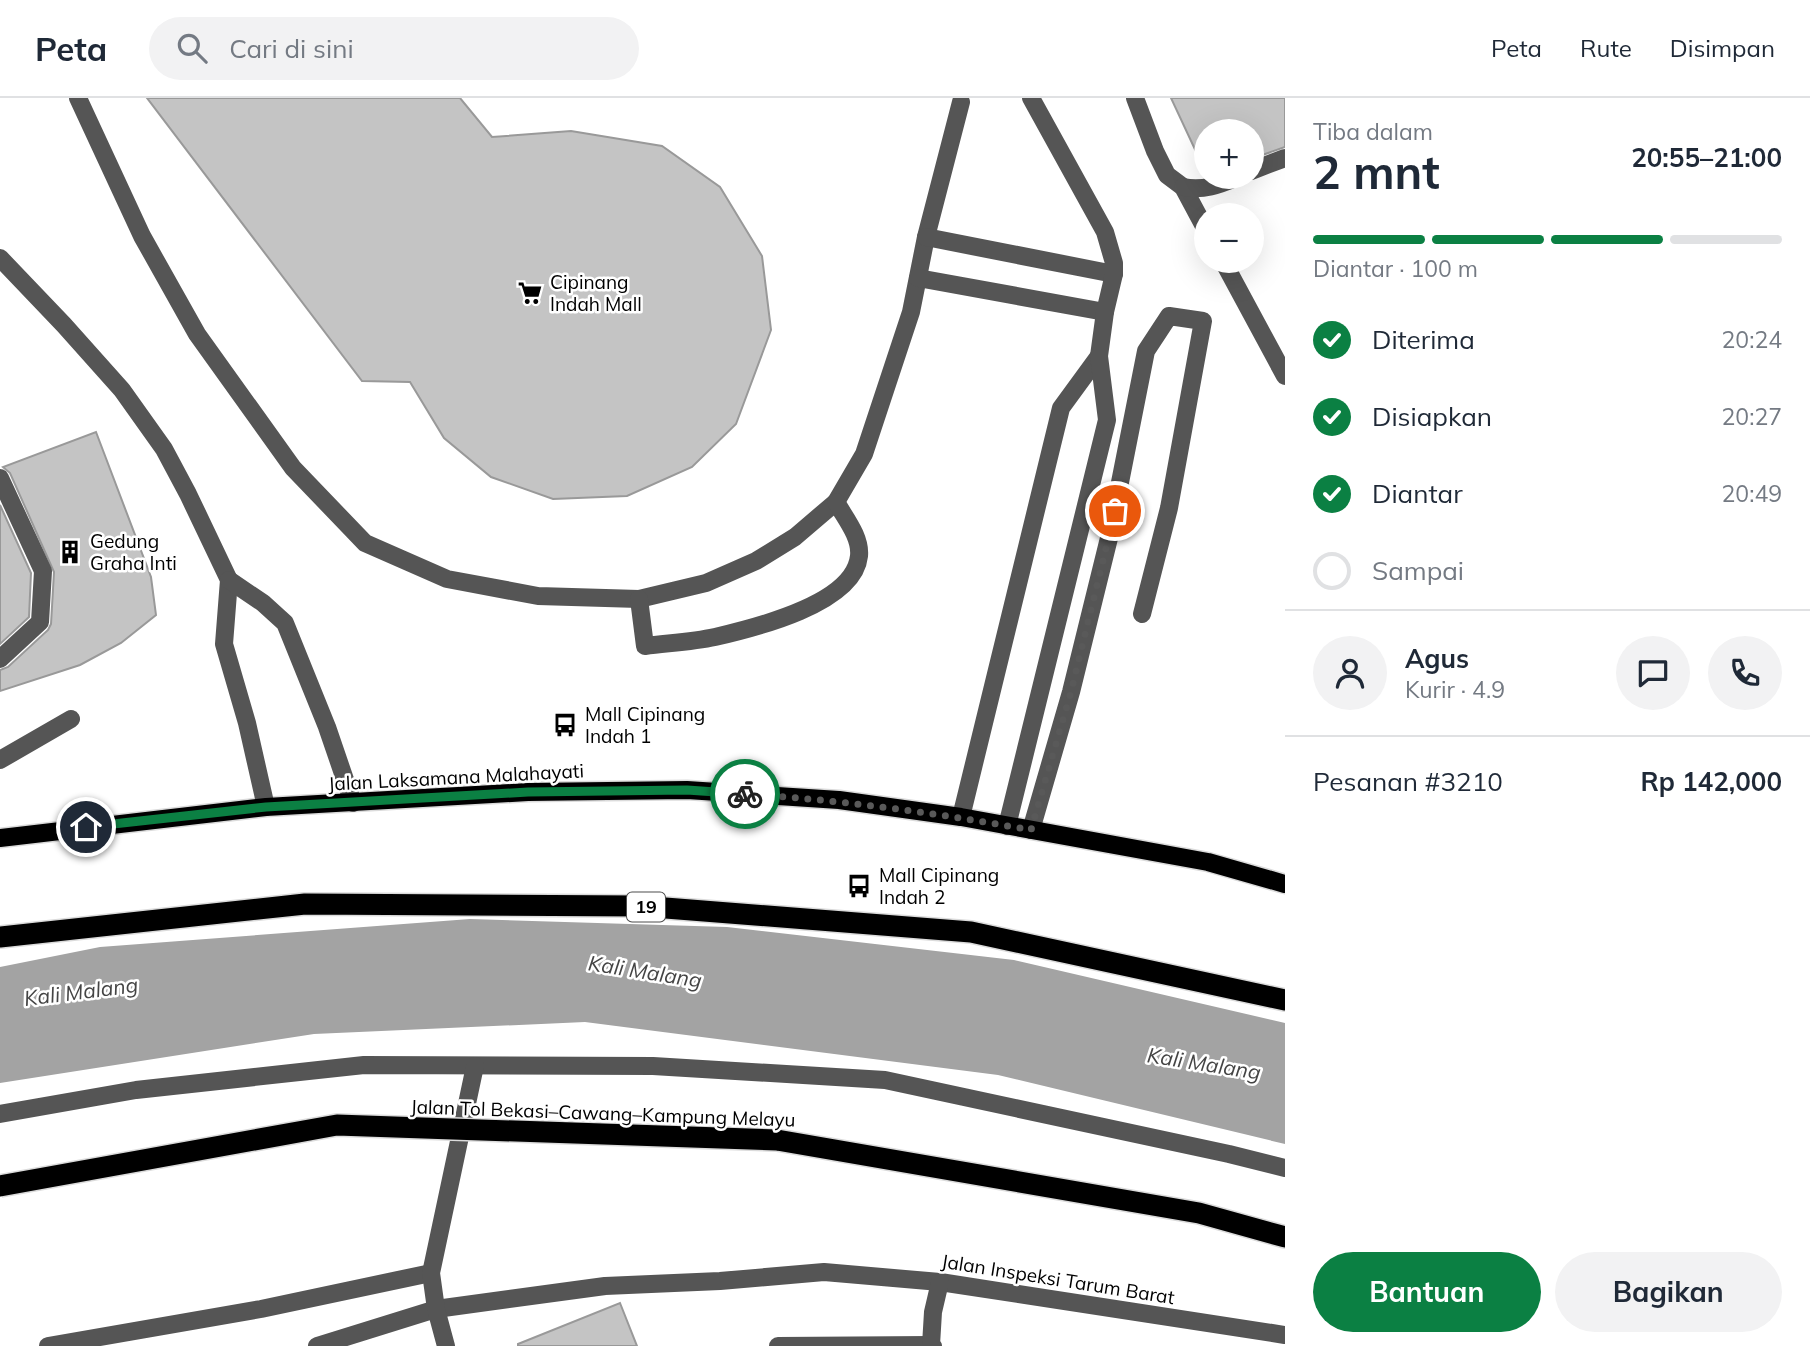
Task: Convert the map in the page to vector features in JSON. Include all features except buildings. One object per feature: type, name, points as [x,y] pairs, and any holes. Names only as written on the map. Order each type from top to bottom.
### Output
[{"type":"highway","name":"19","points":[[0,937],[305,904],[640,906],[971,932],[1285,1000]]},
{"type":"highway","name":"Jalan Tol Bekasi–Cawang–Kampung Melayu","points":[[0,1186],[337,1125],[777,1140],[1199,1213],[1285,1237]]},
{"type":"main road","name":"Jalan Laksamana Malahayati","points":[[0,838],[266,807],[528,792],[687,790],[839,800],[961,817],[1208,862],[1285,884]]},
{"type":"street","points":[[78,98],[142,236],[197,334],[293,468],[365,543],[447,579],[538,596],[639,599],[705,583],[755,561],[795,537],[836,502],[864,454],[911,312],[926,237],[961,102]]},
{"type":"street","points":[[1007,825],[1107,420],[1099,356],[1114,274],[1105,232],[1031,98]]},
{"type":"street","points":[[1135,98],[1154,151],[1167,175],[1183,187],[1202,189]]},
{"type":"street","points":[[1264,166],[1285,158]]},
{"type":"street","points":[[1183,187],[1194,208]]},
{"type":"street","points":[[926,237],[1114,274]]},
{"type":"street","points":[[0,258],[64,325],[129,400],[164,449],[229,580],[263,603],[285,623],[327,727],[353,803]]},
{"type":"street","points":[[1229,273],[1285,376]]},
{"type":"street","points":[[918,278],[1105,312]]},
{"type":"street","points":[[1031,830],[1071,692],[1109,538],[1146,351],[1169,316],[1203,321],[1169,508],[1142,614]]},
{"type":"street","points":[[961,817],[1061,408],[1099,356]]},
{"type":"street","points":[[0,478],[43,570],[40,622],[0,659]]},
{"type":"street","points":[[639,599],[645,646],[714,637],[780,618],[826,599],[853,573],[859,556],[856,536],[836,502]]},
{"type":"street","points":[[229,580],[224,644],[247,723],[266,807]]},
{"type":"street","points":[[0,760],[71,719]]},
{"type":"street","points":[[0,1114],[136,1090],[364,1065],[653,1066],[885,1080],[1229,1153],[1285,1168]]},
{"type":"street","points":[[446,1346],[436,1309],[431,1273],[475,1066]]},
{"type":"street","name":"Jalan Inspeksi Tarum Barat","points":[[317,1346],[436,1309],[605,1286],[720,1281],[824,1272],[940,1282],[1285,1335]]},
{"type":"street","points":[[48,1346],[261,1309],[431,1273]]},
{"type":"street","points":[[778,1346],[932,1346],[933,1312],[940,1282]]},
{"type":"water","name":"Kali Malang","points":[[470,919],[727,927],[1014,960],[1285,1023],[1285,1144],[998,1075],[585,1022],[314,1034],[0,1083],[0,967],[100,947]]},
{"type":"way so far","points":[[745,794],[839,800],[1031,830],[1071,692],[1115,511]]},
{"type":"place","name":"Cipinang Indah Mall","points":[[530,293]]},
{"type":"place","name":"Gedung Graha Inti","points":[[70,552]]},
{"type":"place","name":"Mall Cipinang Indah 1","points":[[565,725]]},
{"type":"place","name":"Mall Cipinang Indah 2","points":[[859,886]]},
{"type":"route","points":[[86,827],[266,807],[528,792],[687,790],[745,794]]}]
